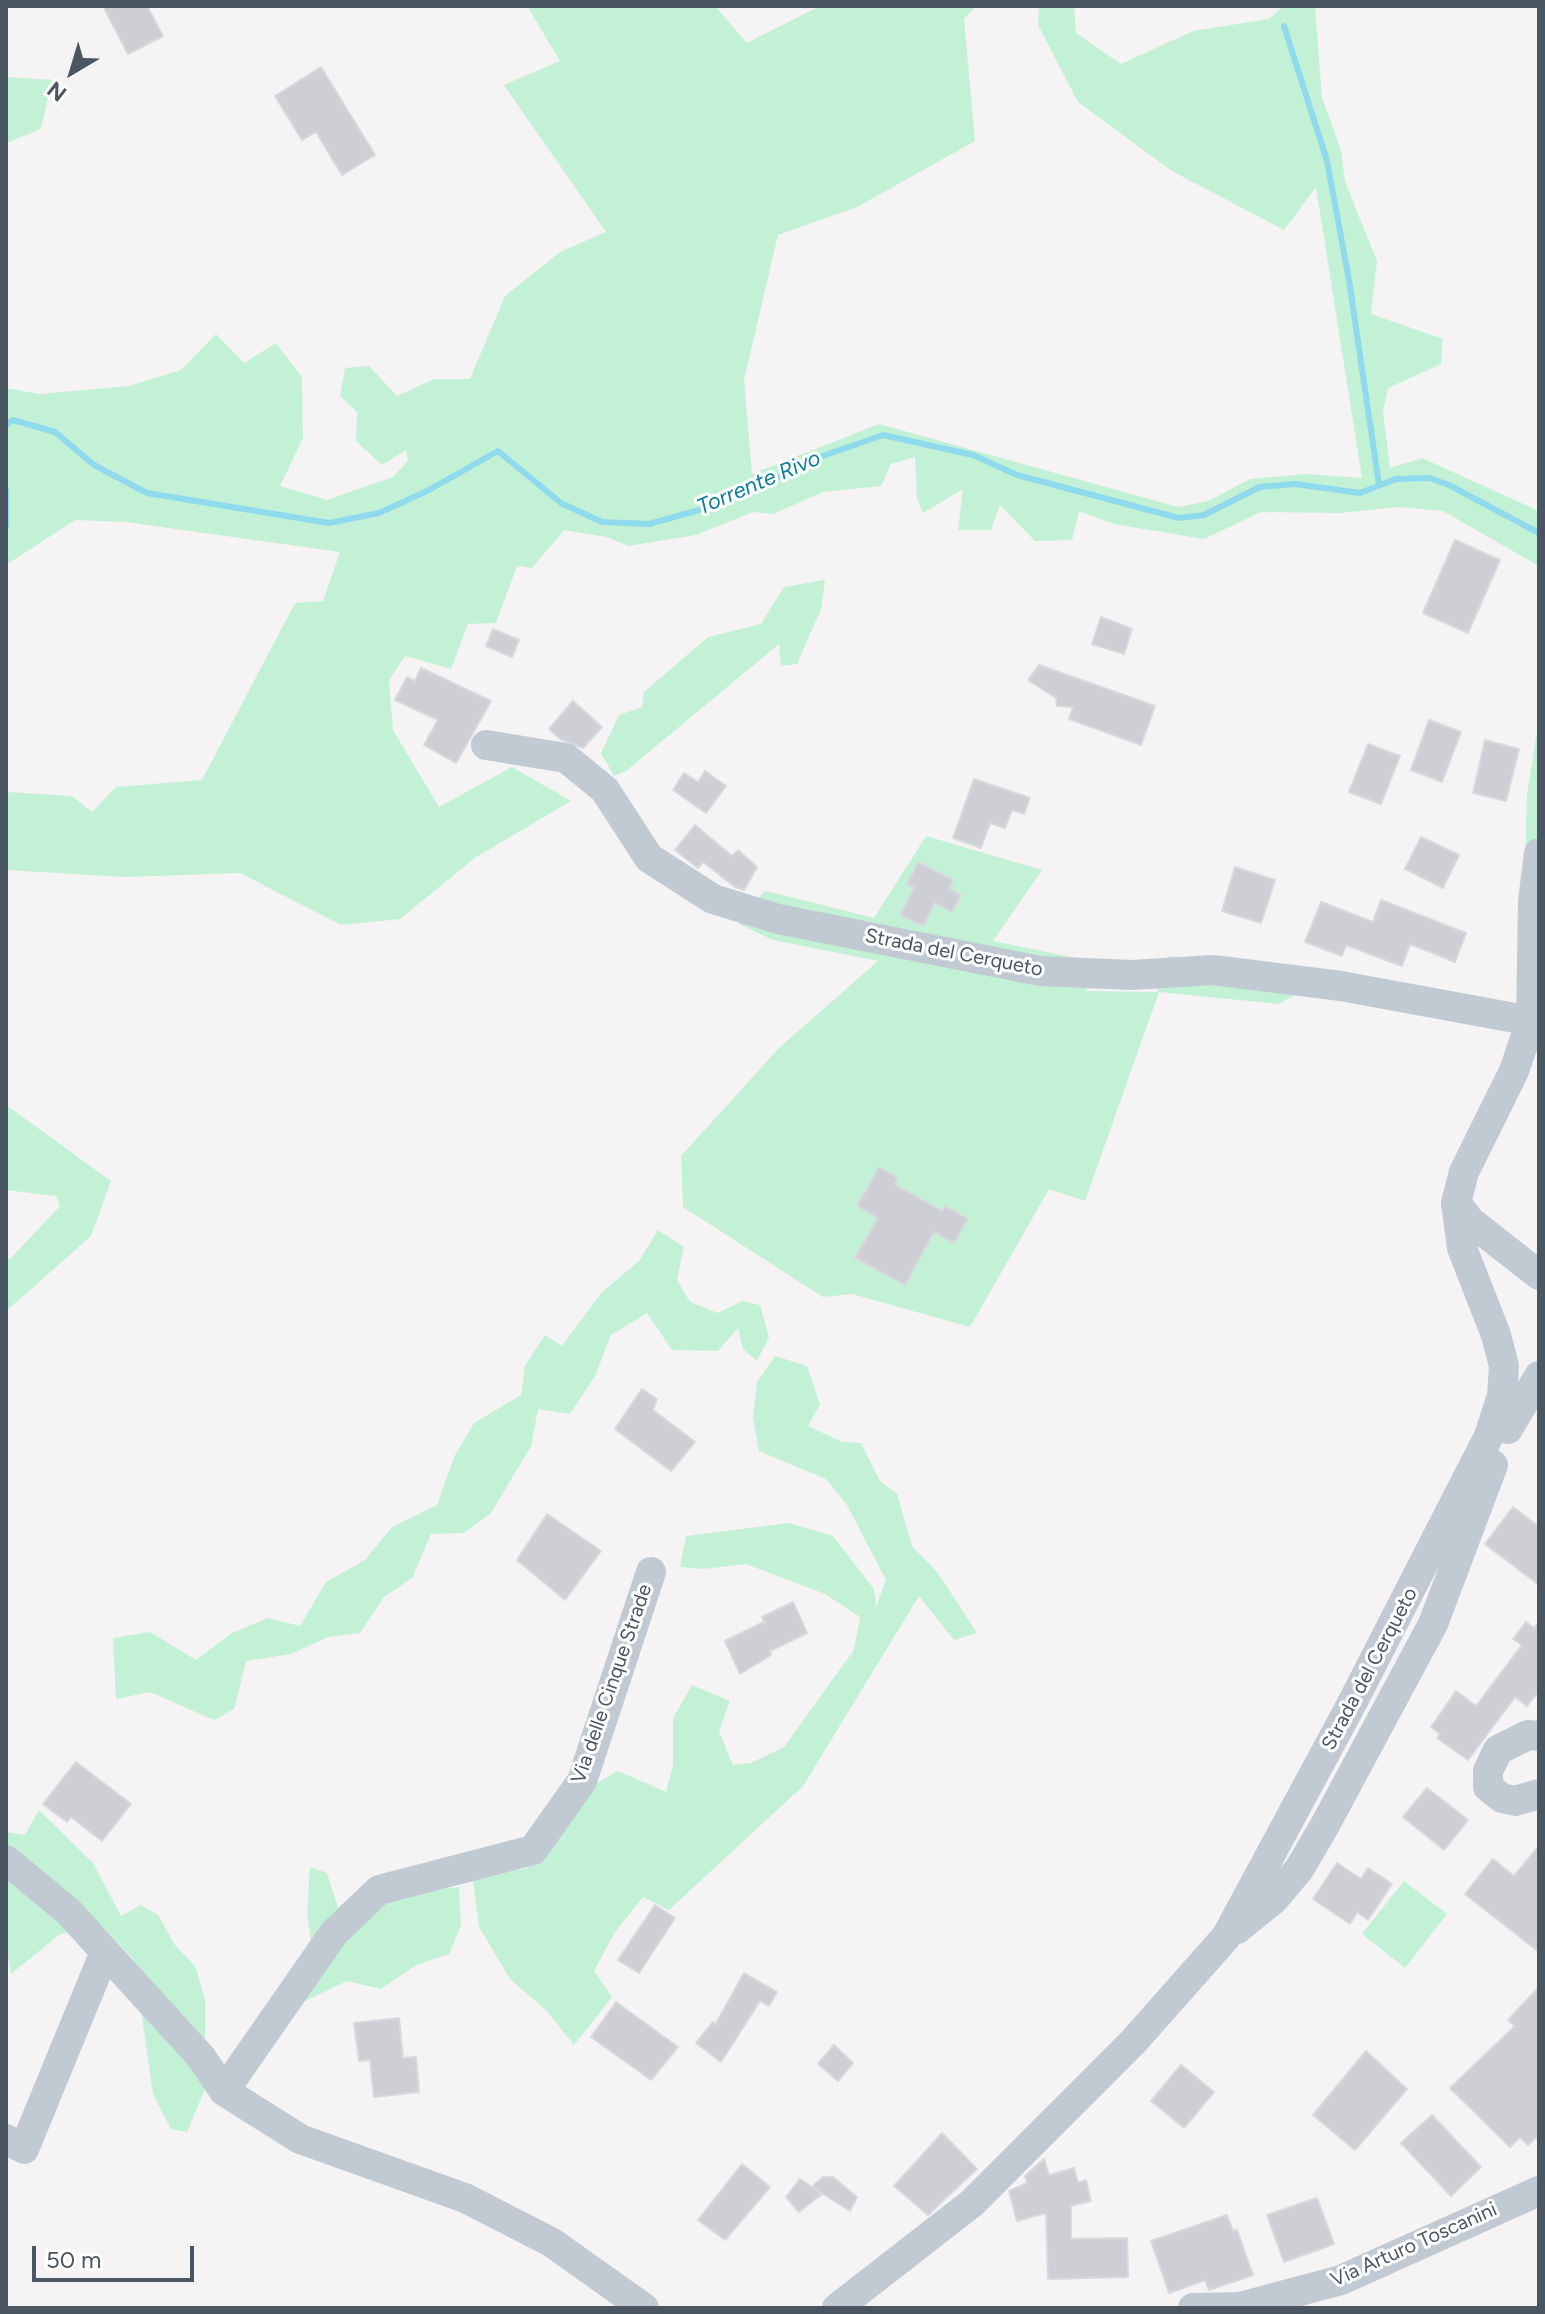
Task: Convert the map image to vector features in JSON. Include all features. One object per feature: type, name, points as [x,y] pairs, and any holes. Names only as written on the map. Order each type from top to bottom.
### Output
[{"type":"street","name":"Strada del Cerqueto","points":[[486,745],[566,758],[605,790],[649,858],[713,899],[778,919],[1040,971],[1132,975],[1213,970],[1341,986],[1531,1021]]},
{"type":"street","name":"Strada del Cerqueto","points":[[1508,1429],[1502,1396],[1504,1366],[1496,1335],[1462,1248],[1456,1203],[1464,1172],[1527,1076],[1533,901],[1539,853]]},
{"type":"street","points":[[1456,1203],[1486,1235],[1539,1275]]},
{"type":"street","name":"Strada del Cerqueto","points":[[1226,1937],[1254,1918],[1274,1899],[1300,1868],[1325,1825],[1433,1624],[1508,1429],[1539,1376]]},
{"type":"street","name":"Strada del Cerqueto","points":[[837,2308],[972,2203],[1133,2042],[1226,1937],[1443,1530],[1489,1436],[1502,1396]]},
{"type":"street","name":"Via delle Cinque Strade","points":[[224,2091],[334,1933],[379,1890],[533,1850],[582,1781],[651,1572]]},
{"type":"street","points":[[1539,1736],[1528,1735],[1498,1750],[1488,1771],[1488,1787],[1502,1798],[1515,1801],[1539,1794]]},
{"type":"street","points":[[6,1860],[68,1911],[201,2057],[224,2091],[300,2139],[465,2198],[551,2242],[644,2308]]},
{"type":"street","points":[[6,2139],[24,2149],[105,1952]]},
{"type":"street","name":"Via Arturo Toscanini","points":[[1193,2308],[1240,2307],[1341,2280],[1539,2191]]},
{"type":"green space","points":[[527,6],[715,6],[747,43],[820,6],[976,6],[964,19],[975,141],[857,207],[778,235],[744,380],[752,474],[879,424],[1178,507],[1208,501],[1250,479],[1306,474],[1362,478],[1316,187],[1284,230],[1172,171],[1078,102],[1038,25],[1039,6],[1074,6],[1076,33],[1121,64],[1193,31],[1269,19],[1284,6],[1315,6],[1322,98],[1341,150],[1345,182],[1377,261],[1371,314],[1443,339],[1441,364],[1388,388],[1383,411],[1390,468],[1422,458],[1539,511],[1539,566],[1443,511],[1398,507],[1340,513],[1261,512],[1204,539],[1114,524],[1079,511],[1072,540],[1035,541],[1000,505],[991,530],[958,530],[963,489],[923,513],[917,499],[915,457],[891,464],[881,486],[823,492],[773,514],[753,512],[696,535],[628,546],[607,537],[564,530],[532,568],[517,566],[496,623],[468,624],[451,669],[405,656],[389,680],[393,730],[439,807],[512,767],[571,801],[476,857],[400,919],[341,925],[240,873],[126,877],[6,870],[7,792],[72,796],[92,812],[116,787],[202,780],[295,603],[323,601],[340,552],[126,522],[75,520],[6,565],[6,388],[40,394],[129,386],[181,370],[216,334],[244,363],[276,343],[302,377],[303,438],[280,486],[327,500],[393,477],[408,461],[406,450],[382,465],[356,441],[357,412],[340,396],[345,368],[369,366],[397,396],[434,379],[470,379],[505,296],[560,252],[606,232],[504,85],[560,61]]},
{"type":"green space","points":[[6,77],[52,80],[41,129],[6,143]]},
{"type":"green space","points":[[825,580],[821,609],[797,664],[781,666],[779,644],[626,771],[614,776],[601,753],[619,715],[642,707],[644,692],[708,637],[761,624],[784,587]]},
{"type":"green space","points":[[1539,718],[1539,866],[1525,863],[1527,795]]},
{"type":"green space","points":[[926,836],[1042,870],[993,941],[1101,963],[1086,991],[1158,992],[1151,966],[1167,966],[1168,956],[1291,971],[1298,993],[1279,1004],[1159,992],[1085,1201],[1049,1189],[970,1327],[852,1294],[823,1297],[683,1207],[681,1156],[779,1048],[878,961],[773,940],[739,924],[743,910],[766,891],[874,918]]},
{"type":"green space","points":[[6,1105],[111,1181],[91,1236],[6,1311],[6,1257],[10,1259],[60,1206],[56,1196],[6,1190]]},
{"type":"green space","points":[[658,1230],[684,1247],[677,1280],[690,1302],[718,1313],[742,1301],[760,1305],[769,1337],[757,1361],[743,1349],[738,1328],[718,1351],[672,1350],[647,1313],[611,1335],[595,1376],[570,1414],[538,1409],[531,1446],[491,1513],[464,1533],[431,1534],[412,1578],[384,1597],[360,1633],[328,1637],[291,1654],[246,1661],[234,1709],[214,1720],[150,1692],[116,1699],[113,1638],[150,1632],[196,1660],[232,1633],[268,1618],[300,1626],[326,1582],[365,1560],[392,1527],[437,1505],[454,1457],[474,1423],[521,1395],[525,1366],[545,1335],[562,1346],[601,1293],[639,1261]]},
{"type":"green space","points":[[775,1356],[807,1366],[820,1404],[808,1426],[842,1442],[861,1443],[880,1481],[897,1494],[912,1546],[938,1573],[977,1633],[954,1640],[919,1596],[803,1786],[669,1910],[643,1897],[615,1932],[594,1971],[612,1997],[574,2045],[546,2010],[510,1979],[479,1927],[473,1878],[527,1868],[556,1840],[590,1787],[618,1771],[666,1792],[673,1766],[673,1718],[692,1685],[730,1701],[719,1731],[733,1765],[751,1763],[784,1747],[854,1650],[860,1617],[825,1594],[746,1564],[703,1569],[680,1567],[686,1536],[789,1523],[833,1536],[874,1589],[876,1607],[886,1580],[847,1505],[826,1479],[759,1451],[753,1418],[757,1382]]},
{"type":"green space","points":[[39,1810],[93,1863],[121,1916],[141,1905],[158,1915],[175,1945],[195,1966],[205,1999],[205,2089],[187,2132],[171,2129],[153,2094],[134,1960],[104,1928],[60,1934],[11,1974],[6,1943],[6,1832],[25,1835]]},
{"type":"green space","points":[[310,1867],[327,1873],[338,1908],[363,1912],[415,1892],[459,1887],[461,1925],[449,1954],[416,1965],[381,1989],[347,1981],[301,2003],[316,1977],[307,1913]]},
{"type":"green space","points":[[1404,1881],[1447,1914],[1405,1968],[1362,1934]]},
{"type":"building","points":[[103,6],[147,6],[163,36],[128,54]]},
{"type":"building","points":[[321,67],[375,155],[342,175],[316,132],[302,140],[275,96]]},
{"type":"building","points":[[1455,540],[1500,560],[1468,633],[1423,613]]},
{"type":"building","points":[[1101,617],[1132,629],[1124,654],[1092,644]]},
{"type":"building","points":[[493,629],[519,640],[512,657],[486,646]]},
{"type":"building","points":[[1039,665],[1155,706],[1141,745],[1069,719],[1073,707],[1057,706],[1056,698],[1028,680]]},
{"type":"building","points":[[421,668],[491,701],[456,763],[424,745],[438,720],[395,700],[407,677],[415,681]]},
{"type":"building","points":[[573,701],[602,727],[583,748],[560,739],[549,729]]},
{"type":"building","points":[[1429,720],[1461,732],[1442,782],[1411,770]]},
{"type":"building","points":[[1485,740],[1519,749],[1506,801],[1473,793]]},
{"type":"building","points":[[1368,744],[1400,756],[1381,804],[1349,792]]},
{"type":"building","points":[[705,771],[726,786],[706,813],[673,790],[684,773],[698,782]]},
{"type":"building","points":[[974,779],[1030,798],[1024,814],[1012,810],[1005,828],[990,823],[981,848],[953,838]]},
{"type":"building","points":[[695,825],[732,856],[738,850],[757,867],[744,890],[735,887],[703,862],[698,868],[675,850]]},
{"type":"building","points":[[1421,837],[1459,855],[1443,888],[1405,869]]},
{"type":"building","points":[[918,862],[953,880],[949,889],[961,895],[952,912],[935,903],[923,926],[900,915],[914,887],[907,884]]},
{"type":"building","points":[[1235,867],[1275,880],[1261,923],[1222,911]]},
{"type":"building","points":[[1381,900],[1466,933],[1455,962],[1410,944],[1402,966],[1346,945],[1342,956],[1305,942],[1321,902],[1373,922]]},
{"type":"building","points":[[879,1167],[898,1178],[894,1184],[942,1211],[945,1206],[968,1219],[954,1243],[934,1232],[905,1285],[855,1258],[878,1218],[857,1206]]},
{"type":"building","points":[[642,1389],[657,1399],[653,1410],[695,1442],[671,1471],[615,1429]]},
{"type":"building","points":[[1513,1507],[1539,1527],[1539,1585],[1485,1544]]},
{"type":"building","points":[[547,1514],[601,1551],[565,1600],[517,1560]]},
{"type":"building","points":[[793,1602],[807,1633],[770,1651],[771,1655],[740,1674],[725,1641],[764,1622],[762,1617]]},
{"type":"building","points":[[1526,1622],[1534,1628],[1539,1622],[1539,1691],[1527,1706],[1515,1697],[1468,1760],[1437,1738],[1440,1734],[1431,1727],[1456,1691],[1476,1706],[1522,1645],[1513,1639]]},
{"type":"building","points":[[76,1762],[131,1804],[102,1841],[71,1817],[67,1822],[43,1804]]},
{"type":"building","points":[[1427,1788],[1468,1820],[1444,1850],[1403,1817]]},
{"type":"building","points":[[1539,1846],[1539,1952],[1465,1894],[1493,1859],[1514,1876]]},
{"type":"building","points":[[1337,1863],[1361,1879],[1368,1868],[1392,1884],[1368,1920],[1357,1912],[1350,1924],[1313,1899]]},
{"type":"building","points":[[655,1905],[675,1918],[639,1973],[618,1960]]},
{"type":"building","points":[[744,1973],[777,1992],[769,2006],[760,2001],[721,2062],[696,2043],[713,2022],[715,2025]]},
{"type":"building","points":[[1539,1987],[1539,2135],[1528,2145],[1520,2137],[1510,2147],[1450,2088],[1515,2026],[1508,2020]]},
{"type":"building","points":[[616,2002],[678,2047],[651,2080],[591,2037]]},
{"type":"building","points":[[399,2018],[403,2058],[416,2057],[419,2092],[374,2097],[370,2060],[359,2061],[354,2023]]},
{"type":"building","points":[[834,2045],[853,2063],[838,2081],[818,2064]]},
{"type":"building","points":[[1366,2051],[1407,2089],[1355,2150],[1313,2115]]},
{"type":"building","points":[[1181,2065],[1214,2092],[1184,2128],[1151,2101]]},
{"type":"building","points":[[1432,2115],[1481,2167],[1451,2196],[1401,2143]]},
{"type":"building","points":[[942,2133],[977,2169],[928,2215],[894,2186]]},
{"type":"building","points":[[1044,2159],[1049,2175],[1074,2168],[1078,2183],[1086,2180],[1091,2201],[1071,2206],[1071,2239],[1127,2238],[1128,2277],[1048,2279],[1046,2213],[1017,2221],[1009,2191],[1027,2183],[1025,2176]]},
{"type":"building","points":[[742,2164],[770,2187],[725,2240],[698,2220]]},
{"type":"building","points":[[823,2177],[833,2177],[857,2197],[850,2211],[812,2187]]},
{"type":"building","points":[[800,2179],[822,2194],[799,2212],[786,2197]]},
{"type":"building","points":[[1317,2198],[1334,2244],[1284,2262],[1267,2215]]},
{"type":"building","points":[[1227,2215],[1233,2231],[1237,2230],[1253,2275],[1209,2290],[1205,2280],[1169,2293],[1151,2241]]},
{"type":"waterway","points":[[1284,26],[1327,161],[1349,280],[1379,485]]},
{"type":"waterway","name":"Torrente Rivo","points":[[6,425],[13,420],[55,432],[94,465],[147,493],[329,523],[379,513],[427,491],[498,451],[561,503],[602,522],[649,524],[703,509],[743,489],[783,476],[811,460],[883,435],[973,455],[1017,475],[1179,518],[1204,515],[1260,487],[1295,484],[1360,493],[1396,479],[1429,478],[1449,485],[1539,533]]},
{"type":"waterway","name":"Torrente Rivo","points":[[6,490],[6,526]]}]
